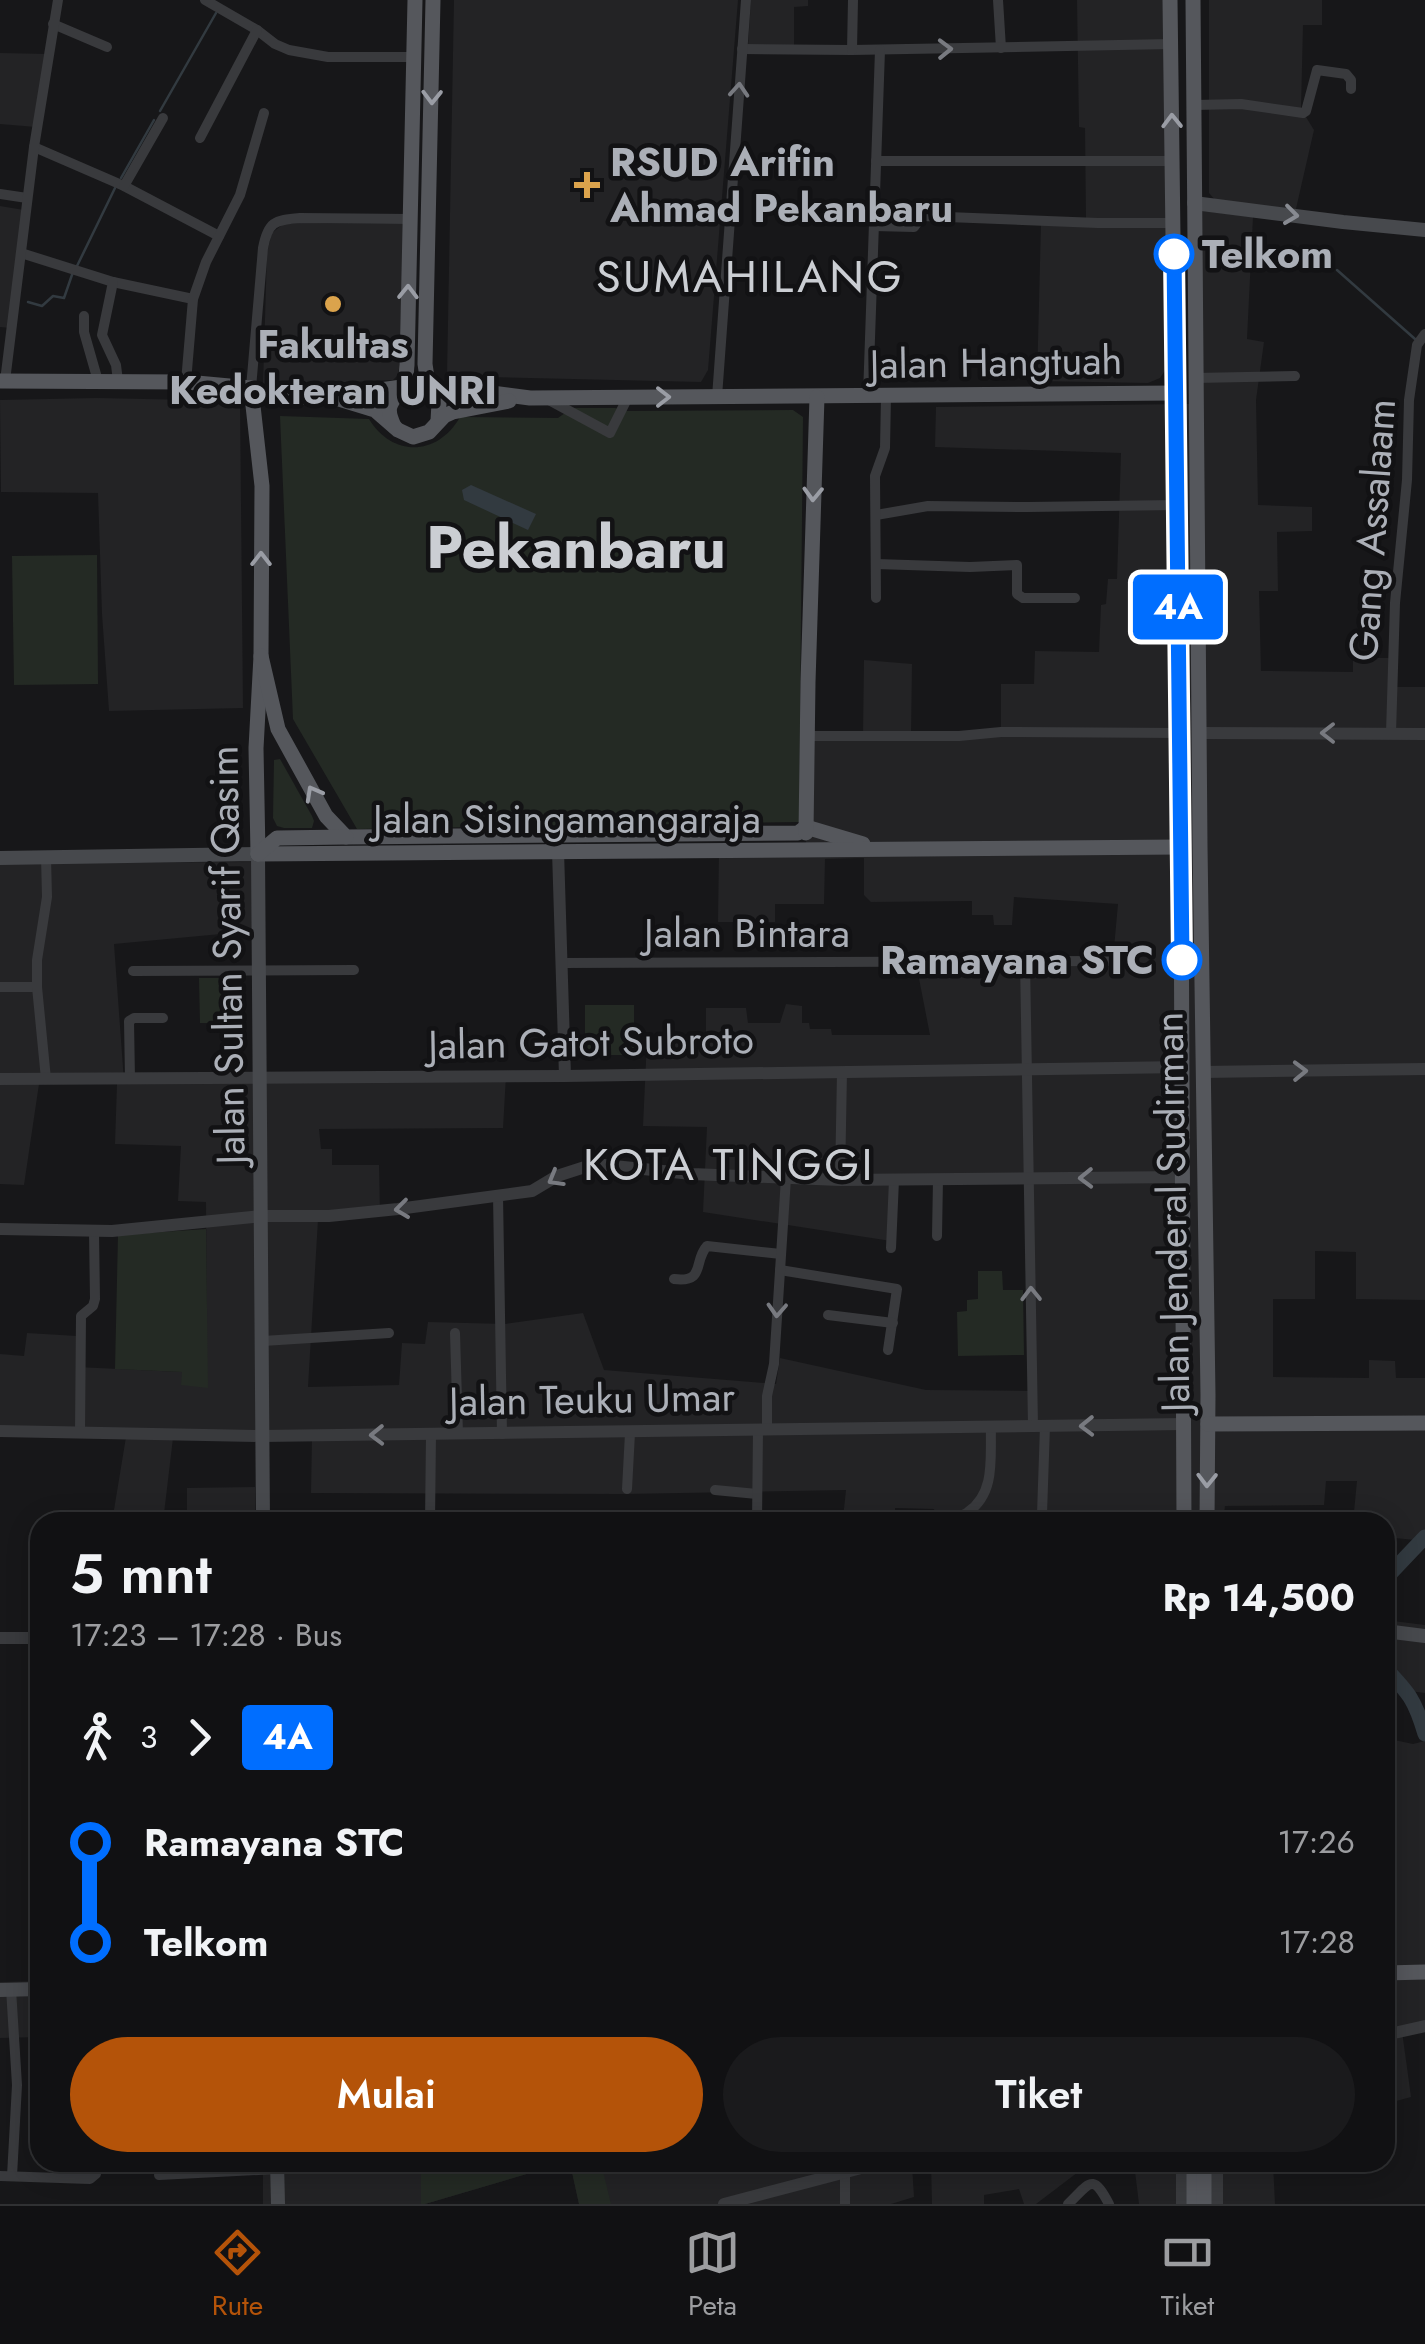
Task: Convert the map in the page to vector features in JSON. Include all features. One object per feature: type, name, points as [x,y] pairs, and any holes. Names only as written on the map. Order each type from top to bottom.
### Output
[{"type":"main road","points":[[394,426],[389,416],[390,404],[405,384],[407,365],[414,0]]},
{"type":"main road","points":[[434,0],[425,364],[426,378],[439,402],[438,421]]},
{"type":"main road","name":"Jalan Jenderal Sudirman","points":[[1170,0],[1181,846],[1184,1512]]},
{"type":"main road","name":"Jalan Jenderal Sudirman","points":[[1193,0],[1206,1512]]},
{"type":"main road","points":[[1172,68],[1194,67]]},
{"type":"main road","points":[[1194,203],[1425,230]]},
{"type":"main road","points":[[2,380],[186,382],[251,388],[276,398],[416,386],[431,391],[537,398]]},
{"type":"main road","name":"Jalan Sultan Syarif Qasim","points":[[251,388],[262,486],[256,748],[262,1512]]},
{"type":"main road","name":"Jalan Hangtuah","points":[[537,398],[1176,393]]},
{"type":"main road","points":[[330,396],[376,410],[402,433],[418,436],[453,412],[537,398]]},
{"type":"main road","points":[[806,850],[817,397]]},
{"type":"main road","name":"Jalan Sisingamangaraja","points":[[261,656],[278,729],[326,816],[346,837]]},
{"type":"main road","name":"Jalan Sisingamangaraja","points":[[258,854],[276,838],[798,832],[806,827],[876,849]]},
{"type":"main road","points":[[531,836],[558,851]]},
{"type":"main road","name":"Jalan Sisingamangaraja","points":[[0,858],[1181,846]]},
{"type":"main road","points":[[1184,1396],[1188,1403],[1198,1406],[1208,1395]]},
{"type":"main road","points":[[1184,1431],[1194,1426],[1208,1430],[1425,1423]]},
{"type":"main road","points":[[1395,1632],[1425,1636]]},
{"type":"main road","points":[[1395,1973],[1425,1972]]},
{"type":"main road","points":[[5,1990],[30,1989]]},
{"type":"main road","points":[[278,2172],[278,2204]]},
{"type":"main road","points":[[1194,2172],[1194,2204]]},
{"type":"main road","points":[[1204,2172],[1204,2204]]},
{"type":"street","points":[[2,380],[58,0]]},
{"type":"street","points":[[717,397],[746,0]]},
{"type":"street","points":[[852,50],[853,0]]},
{"type":"street","points":[[998,0],[1001,48]]},
{"type":"street","points":[[217,5],[275,44],[305,54],[414,58]]},
{"type":"street","points":[[53,24],[107,48]]},
{"type":"street","points":[[200,138],[257,30]]},
{"type":"street","points":[[742,48],[880,50],[1171,44]]},
{"type":"street","points":[[868,396],[880,50]]},
{"type":"street","points":[[1194,104],[1242,104],[1304,113],[1317,70],[1346,74],[1351,90]]},
{"type":"street","points":[[186,382],[193,298],[206,262],[240,195],[264,113]]},
{"type":"street","points":[[124,186],[163,118]]},
{"type":"street","points":[[34,146],[124,186],[219,236]]},
{"type":"street","points":[[876,161],[1173,161]]},
{"type":"street","points":[[0,194],[27,198]]},
{"type":"street","points":[[874,226],[914,228],[922,216],[1174,223]]},
{"type":"street","points":[[251,388],[263,248],[266,232],[273,223],[300,218],[410,219]]},
{"type":"street","points":[[21,254],[113,282],[193,298]]},
{"type":"street","points":[[113,282],[102,335],[116,365],[118,382]]},
{"type":"street","points":[[84,316],[84,332],[98,381]]},
{"type":"street","name":"Gang Assalaam","points":[[1391,732],[1395,602],[1409,400],[1417,344],[1425,334]]},
{"type":"street","points":[[1195,378],[1295,376]]},
{"type":"street","points":[[876,598],[876,476],[886,448],[886,396]]},
{"type":"street","points":[[537,398],[610,433],[628,398]]},
{"type":"street","points":[[876,515],[928,506],[1177,505]]},
{"type":"street","points":[[876,564],[1018,565],[1017,594],[1022,598],[1075,598]]},
{"type":"street","points":[[807,732],[813,736],[1179,733]]},
{"type":"street","points":[[1199,732],[1425,734]]},
{"type":"street","points":[[558,851],[565,1076]]},
{"type":"street","points":[[46,856],[37,987],[46,1079]]},
{"type":"street","points":[[1025,961],[1042,1512]]},
{"type":"street","name":"Jalan Bintara","points":[[562,964],[1113,961]]},
{"type":"street","points":[[133,970],[354,970]]},
{"type":"street","points":[[0,987],[37,987]]},
{"type":"street","points":[[130,1080],[128,1021],[163,1018]]},
{"type":"street","name":"Jalan Gatot Subroto","points":[[0,1079],[1183,1067]]},
{"type":"street","points":[[1203,1072],[1425,1069]]},
{"type":"street","points":[[840,1180],[842,1072]]},
{"type":"street","points":[[0,1230],[94,1232],[262,1216],[398,1210],[532,1191],[558,1176],[604,1165],[692,1174],[840,1180],[1184,1177]]},
{"type":"street","points":[[757,1512],[762,1430],[774,1364],[786,1178]]},
{"type":"street","points":[[937,1236],[938,1179]]},
{"type":"street","points":[[891,1248],[894,1180]]},
{"type":"street","points":[[498,1195],[502,1434]]},
{"type":"street","points":[[80,1432],[82,1316],[95,1299],[94,1232]]},
{"type":"street","points":[[674,1279],[696,1274],[707,1246],[781,1254]]},
{"type":"street","points":[[780,1270],[896,1288],[888,1350]]},
{"type":"street","points":[[828,1315],[893,1323]]},
{"type":"street","points":[[262,1341],[388,1333]]},
{"type":"street","points":[[455,1333],[458,1434]]},
{"type":"street","name":"Jalan Teuku Umar","points":[[0,1431],[262,1436],[1039,1426],[1184,1431]]},
{"type":"street","points":[[969,1512],[988,1488],[991,1427]]},
{"type":"street","points":[[627,1489],[630,1433]]},
{"type":"street","points":[[430,1512],[431,1434]]},
{"type":"street","points":[[715,1490],[757,1494]]},
{"type":"street","points":[[0,1638],[30,1638]]},
{"type":"street","points":[[5,1990],[17,2085],[6,2176],[90,2178],[96,2172]]},
{"type":"street","points":[[1395,2033],[1425,2026]]},
{"type":"street","points":[[160,2175],[199,2172]]},
{"type":"street","points":[[724,2204],[845,2172],[845,2204]]},
{"type":"street","points":[[1182,2172],[1182,2204]]},
{"type":"street","points":[[1216,2172],[1217,2204]]},
{"type":"street","points":[[1068,2204],[1094,2183],[1109,2204]]},
{"type":"shaded area","name":"RSUD Arifin Ahmad Pekanbaru","points":[[454,0],[738,0],[708,370],[701,382],[447,376]]},
{"type":"shaded area","points":[[751,0],[808,0],[808,6],[794,7],[794,47],[748,47]]},
{"type":"shaded area","points":[[1077,0],[1172,0],[1169,222],[1086,221],[1085,128],[1079,127]]},
{"type":"shaded area","points":[[1209,0],[1322,0],[1322,25],[1303,25],[1301,109],[1314,130],[1295,213],[1216,201],[1209,193]]},
{"type":"shaded area","points":[[0,53],[48,54],[36,127],[0,124]]},
{"type":"shaded area","points":[[0,206],[24,210],[11,328],[0,327]]},
{"type":"shaded area","points":[[1188,209],[1253,217],[1247,339],[1264,342],[1256,400],[1258,505],[1312,507],[1312,531],[1277,532],[1278,591],[1259,591],[1261,671],[1353,672],[1353,658],[1390,658],[1390,687],[1425,687],[1425,1300],[1356,1299],[1356,1252],[1315,1251],[1315,1299],[1273,1299],[1273,1377],[1369,1378],[1369,1360],[1395,1361],[1396,1378],[1425,1378],[1425,1541],[1395,1538],[1395,1512],[1354,1512],[1357,1481],[1326,1481],[1324,1505],[1225,1506],[1224,1512],[934,1512],[895,1508],[895,1512],[844,1512],[846,1490],[311,1493],[312,1437],[173,1438],[164,1512],[114,1512],[126,1437],[0,1435],[0,1354],[24,1356],[27,1333],[77,1336],[77,1367],[182,1372],[207,1387],[206,1202],[178,1201],[181,1146],[115,1144],[117,1084],[39,1084],[24,1185],[0,1184],[0,863],[252,862],[253,931],[114,944],[124,1081],[506,1076],[503,1128],[319,1129],[321,1149],[332,1149],[332,1165],[379,1165],[380,1214],[318,1220],[308,1387],[399,1385],[402,1343],[425,1344],[428,1322],[505,1324],[583,1313],[604,1370],[776,1384],[780,1358],[926,1390],[1032,1391],[1029,1179],[895,1180],[891,1241],[703,1212],[707,1127],[643,1126],[647,1040],[706,1040],[706,1008],[746,1008],[748,1023],[780,1023],[786,1004],[802,1006],[802,1023],[809,1023],[810,1029],[831,1029],[832,1035],[930,1035],[916,963],[1113,959],[1118,904],[1014,897],[1012,925],[994,925],[993,915],[972,915],[972,901],[871,902],[864,895],[864,858],[825,859],[824,904],[775,904],[775,922],[718,922],[719,850],[806,850],[807,732],[863,735],[864,660],[912,664],[911,736],[1001,732],[1001,684],[1034,684],[1035,651],[1099,652],[1101,605],[1106,604],[1108,579],[1117,579],[1121,453],[935,447],[936,407],[1189,404]]},
{"type":"shaded area","name":"Fakultas Kedokteran UNRI","points":[[404,224],[399,369],[393,380],[263,386],[267,252],[272,233],[282,225]]},
{"type":"shaded area","points":[[1041,224],[1166,228],[1166,369],[1160,378],[1148,383],[1037,381]]},
{"type":"shaded area","points":[[0,400],[240,401],[243,708],[109,711],[98,493],[1,492]]},
{"type":"shaded area","points":[[572,408],[793,410],[803,417],[799,822],[357,829],[293,719],[280,416],[369,419],[390,441],[415,447],[440,439],[460,417],[558,418]]},
{"type":"shaded area","points":[[471,485],[536,514],[528,530],[464,500],[462,490]]},
{"type":"shaded area","points":[[97,555],[98,684],[14,685],[12,556]]},
{"type":"shaded area","points":[[280,759],[312,816],[312,828],[284,828],[277,826],[273,818],[274,760]]},
{"type":"shaded area","points":[[199,978],[224,978],[224,1023],[200,1023]]},
{"type":"shaded area","points":[[585,1005],[634,1005],[634,1055],[585,1055]]},
{"type":"shaded area","points":[[206,1229],[208,1388],[181,1385],[182,1372],[115,1369],[118,1235]]},
{"type":"shaded area","points":[[978,1271],[1002,1271],[1003,1290],[1023,1290],[1024,1355],[958,1356],[957,1312],[967,1311],[967,1300],[978,1299]]},
{"type":"shaded area","points":[[255,1487],[255,1512],[187,1512],[187,1488]]},
{"type":"shaded area","points":[[1395,1621],[1425,1625],[1425,1693],[1395,1689]]},
{"type":"shaded area","points":[[1395,1740],[1413,1744],[1425,1741],[1425,2025],[1402,2031],[1411,2097],[1395,2101]]},
{"type":"shaded area","points":[[30,1981],[30,2037],[0,2038],[0,1982]]},
{"type":"shaded area","points":[[263,2172],[533,2172],[425,2204],[263,2204]]},
{"type":"shaded area","points":[[421,2172],[533,2172],[425,2204],[421,2204]]},
{"type":"shaded area","points":[[572,2172],[912,2172],[914,2197],[891,2204],[579,2204]]},
{"type":"shaded area","points":[[572,2172],[603,2172],[611,2204],[579,2204]]},
{"type":"shaded area","points":[[931,2172],[1078,2172],[1036,2204],[1024,2204],[1019,2189],[984,2195],[984,2204],[932,2204]]},
{"type":"shaded area","points":[[1135,2172],[1273,2172],[1275,2204],[1139,2204]]},
{"type":"waterway","points":[[160,111],[216,13]]},
{"type":"waterway","points":[[121,178],[154,120]]},
{"type":"waterway","points":[[77,266],[115,188]]},
{"type":"waterway","points":[[1337,270],[1415,339]]},
{"type":"waterway","points":[[28,302],[42,306],[53,296],[64,298],[73,272]]},
{"type":"waterway","points":[[1395,1568],[1425,1537]]},
{"type":"waterway","points":[[1395,1679],[1410,1698],[1425,1734]]},
{"type":"bus line","name":"4A","points":[[1174,254],[1182,960]]},
{"type":"place","name":"RSUD Arifin Ahmad Pekanbaru","points":[[587,185]]},
{"type":"place","name":"Telkom","points":[[1174,254]]},
{"type":"place","name":"Fakultas Kedokteran UNRI","points":[[333,304]]},
{"type":"place","name":"Ramayana STC","points":[[1182,960]]},
{"type":"district","name":"SUMAHILANG","points":[[750,276]]},
{"type":"district","name":"Pekanbaru","points":[[576,547]]},
{"type":"district","name":"KOTA TINGGI","points":[[729,1164]]}]
